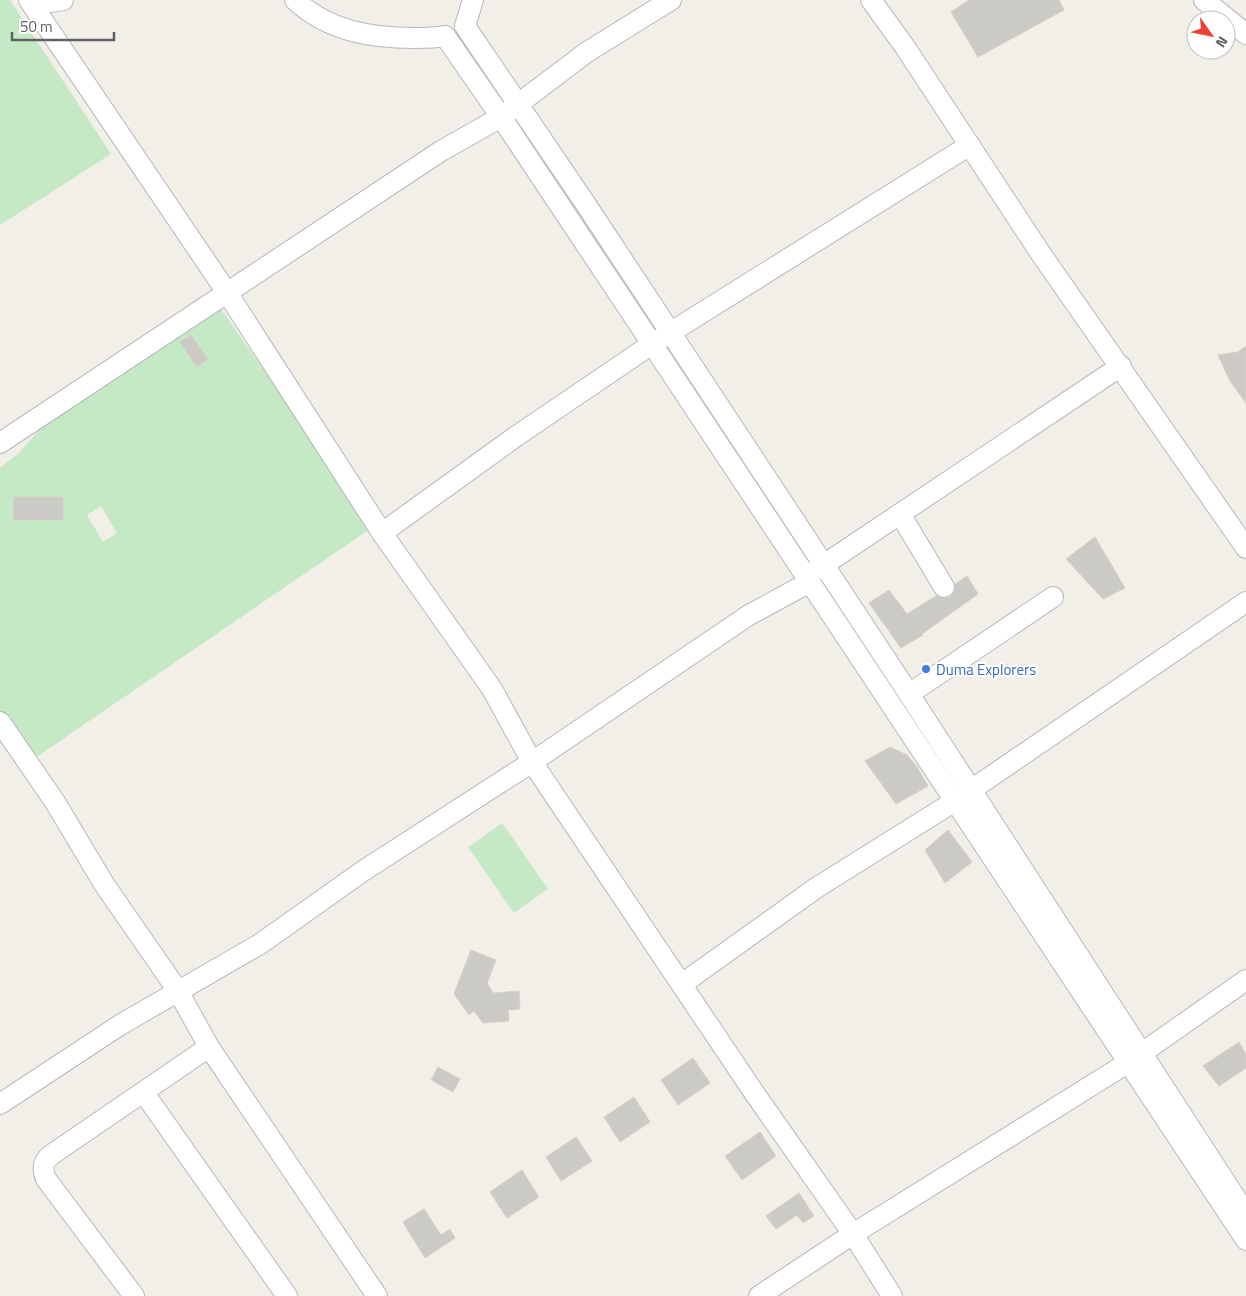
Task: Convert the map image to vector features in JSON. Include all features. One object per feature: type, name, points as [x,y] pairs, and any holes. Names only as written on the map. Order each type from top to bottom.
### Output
[{"type":"street","points":[[29,0],[228,294],[382,533],[492,689],[532,762],[755,1094],[853,1234],[892,1296]]},
{"type":"street","points":[[35,0],[50,2],[62,0]]},
{"type":"street","points":[[295,0],[331,24],[347,30],[365,35],[402,38],[445,36],[465,26],[473,0]]},
{"type":"street","points":[[0,443],[228,294],[441,151],[501,118],[587,52],[671,0]]},
{"type":"street","points":[[871,0],[905,47],[1042,254],[1246,548]]},
{"type":"street","points":[[1204,0],[1246,34]]},
{"type":"street","points":[[465,26],[587,206],[910,694],[963,795]]},
{"type":"street","points":[[445,36],[808,579],[963,795],[1135,1057],[1246,1214]]},
{"type":"street","points":[[382,533],[515,437],[670,332],[970,145]]},
{"type":"street","points":[[0,1104],[120,1025],[260,944],[363,871],[532,762],[749,615],[808,579],[824,565],[1120,366]]},
{"type":"street","points":[[900,514],[944,587]]},
{"type":"street","points":[[910,694],[1053,596]]},
{"type":"street","points":[[682,984],[816,888],[963,795],[1246,602]]},
{"type":"street","points":[[0,722],[56,802],[104,884],[178,991],[210,1047],[377,1296]]},
{"type":"street","points":[[759,1296],[853,1234],[1135,1057],[1246,980]]},
{"type":"street","points":[[134,1296],[46,1179],[43,1165],[51,1155],[210,1047]]},
{"type":"street","points":[[1135,1057],[1246,1240]]},
{"type":"street","points":[[144,1093],[287,1296]]},
{"type":"green space","points":[[0,0],[10,0],[111,154],[0,225]]},
{"type":"green space","points":[[221,309],[295,415],[370,529],[32,760],[0,711],[0,468],[19,453],[40,429],[29,412]],"holes":[[[191,335],[208,359],[197,367],[181,342]],[[14,497],[63,497],[63,520],[14,520]],[[101,506],[117,533],[103,542],[87,515]]]},
{"type":"green space","points":[[502,823],[548,889],[514,913],[468,847]]},
{"type":"building","points":[[969,0],[1059,0],[1064,10],[978,57],[951,12]]},
{"type":"building","points":[[191,335],[208,359],[197,367],[180,342]]},
{"type":"building","points":[[1246,346],[1246,403],[1230,381],[1218,355],[1238,352]]},
{"type":"building","points":[[14,497],[63,497],[63,520],[13,520]]},
{"type":"building","points":[[1095,537],[1125,588],[1103,599],[1066,559]]},
{"type":"building","points":[[967,576],[978,594],[923,635],[901,648],[869,603],[889,590],[907,614],[936,596],[944,599],[951,597],[955,592],[955,584]]},
{"type":"building","points":[[890,747],[907,755],[917,767],[928,786],[896,804],[865,761]]},
{"type":"building","points":[[948,830],[972,862],[945,883],[925,850]]},
{"type":"building","points":[[471,950],[496,960],[487,983],[493,993],[519,991],[520,1009],[508,1010],[509,1021],[483,1023],[474,1011],[469,1015],[454,994]]},
{"type":"building","points":[[1239,1042],[1246,1054],[1246,1068],[1219,1086],[1203,1066]]},
{"type":"building","points":[[693,1058],[710,1083],[678,1105],[661,1080]]},
{"type":"building","points":[[438,1067],[460,1079],[453,1092],[431,1080]]},
{"type":"building","points":[[634,1097],[650,1122],[620,1142],[604,1117]]},
{"type":"building","points":[[760,1132],[776,1156],[742,1180],[725,1156]]},
{"type":"building","points":[[576,1137],[592,1161],[561,1181],[546,1157]]},
{"type":"building","points":[[522,1170],[539,1197],[507,1218],[490,1192]]},
{"type":"building","points":[[799,1193],[814,1216],[803,1223],[797,1215],[776,1229],[766,1216]]},
{"type":"building","points":[[424,1209],[441,1235],[450,1229],[455,1238],[425,1258],[403,1222]]},
{"type":"place","name":"Duma Explorers","points":[[926,669]]}]
